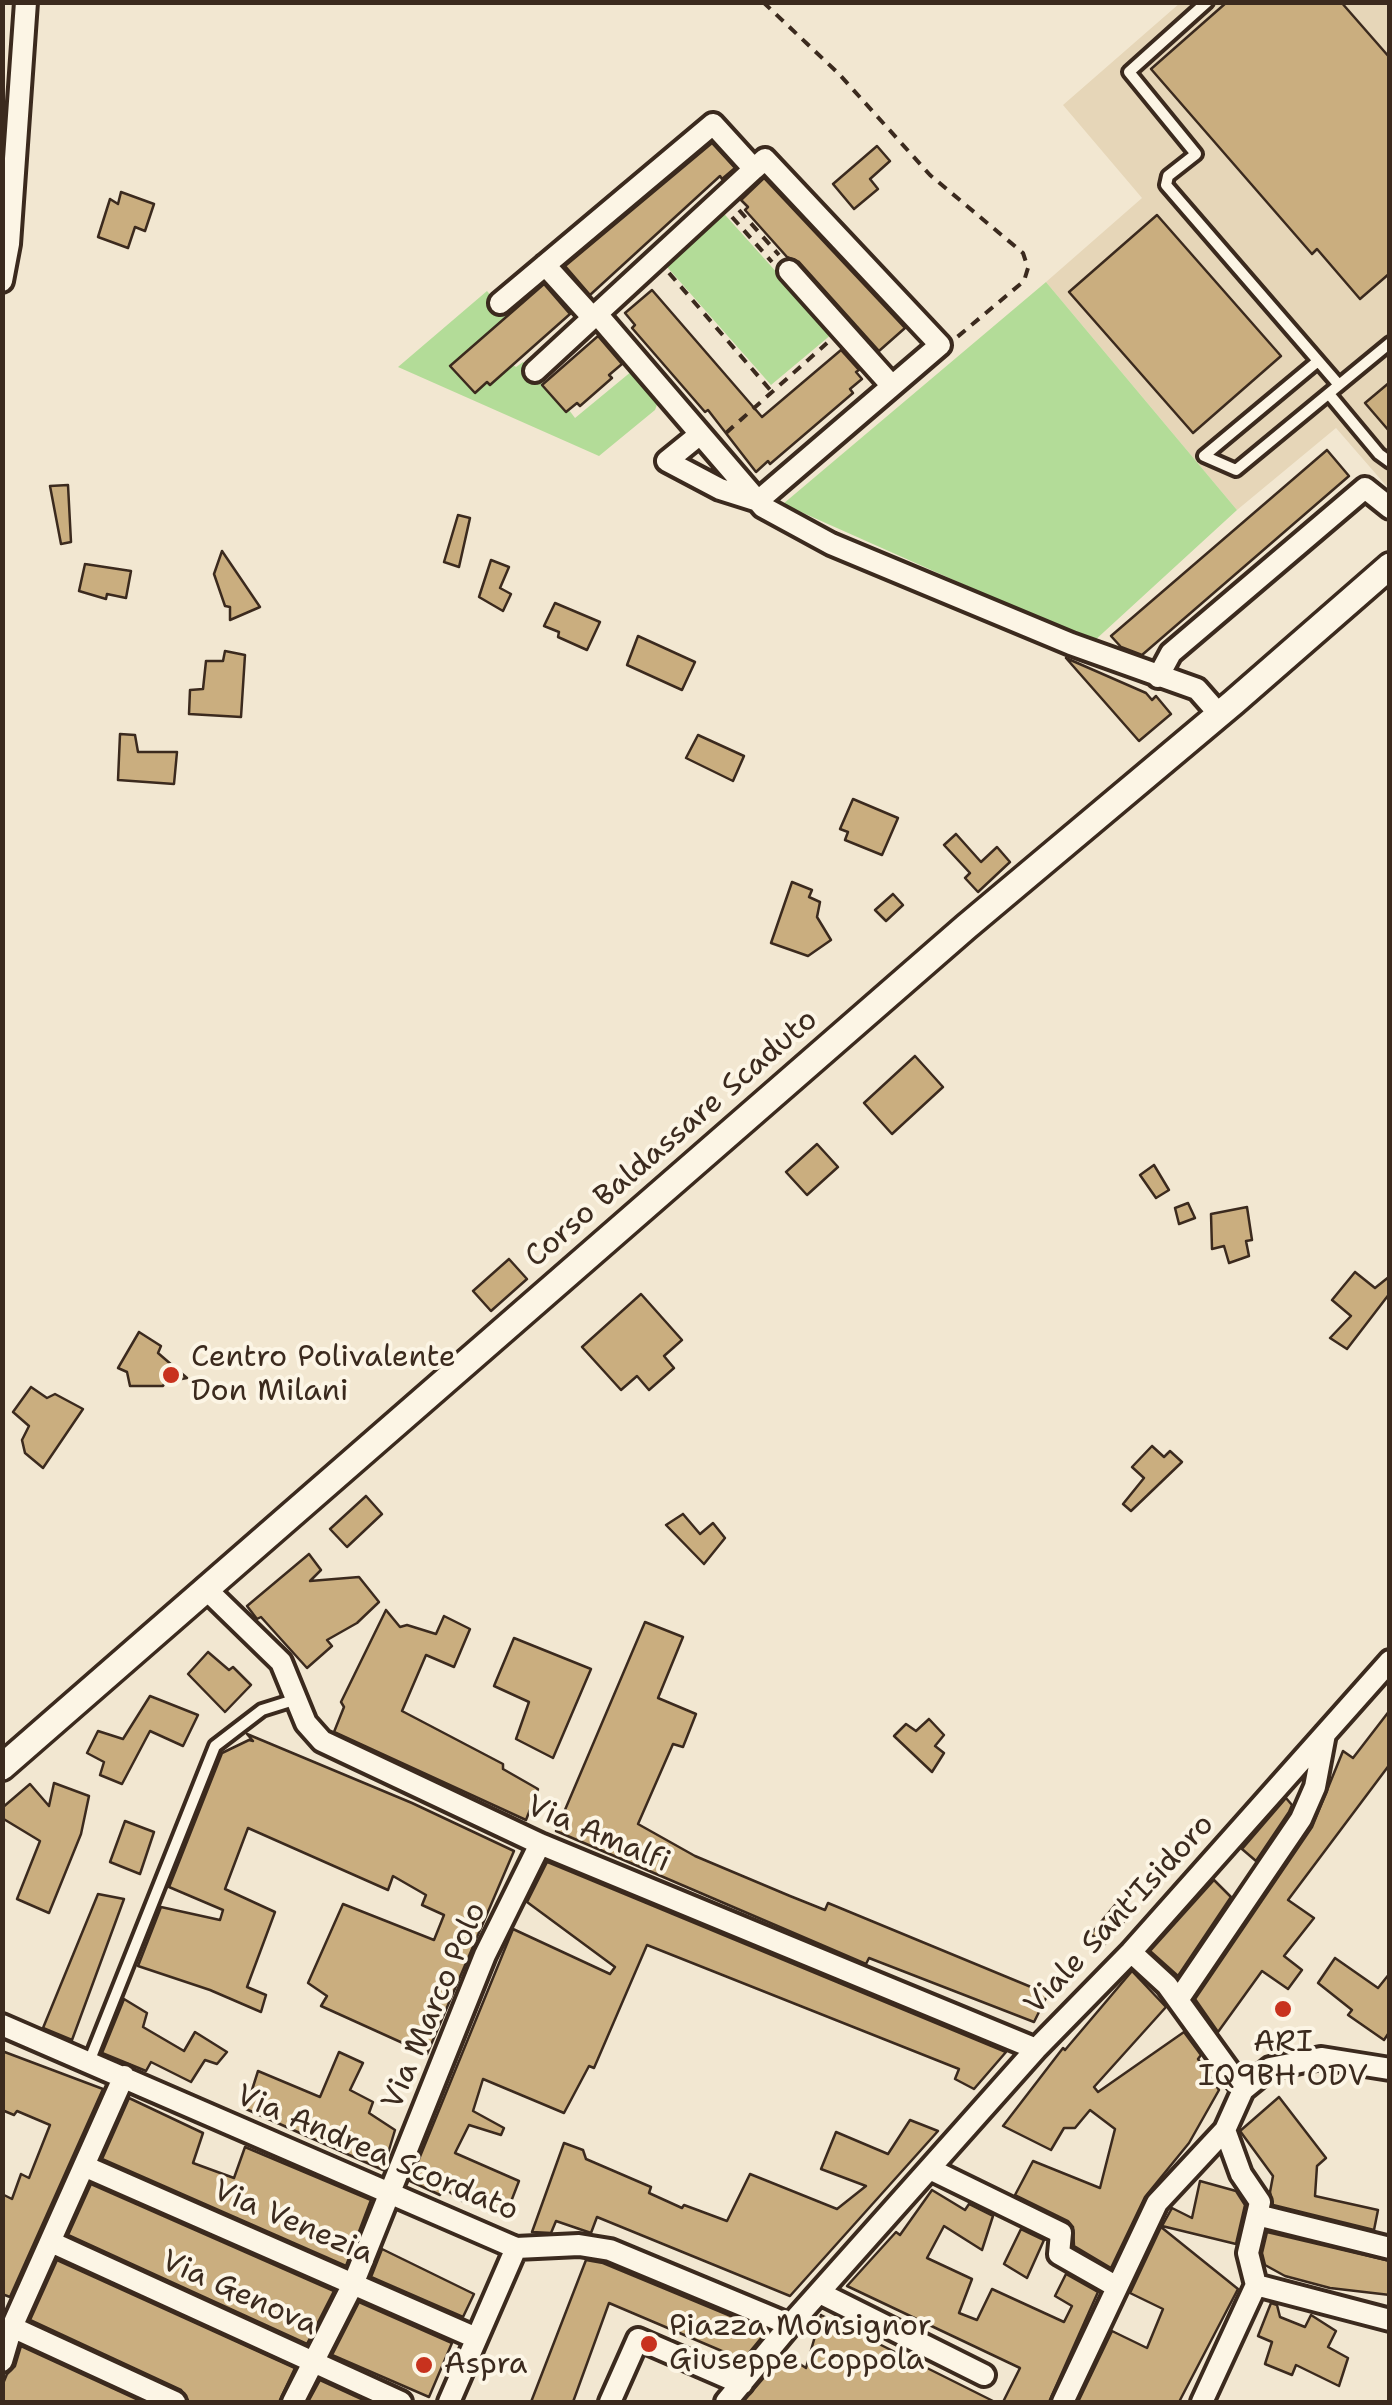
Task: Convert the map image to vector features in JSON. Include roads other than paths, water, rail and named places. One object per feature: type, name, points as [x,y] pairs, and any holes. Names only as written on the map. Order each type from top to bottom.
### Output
[{"type":"street","points":[[2,282],[10,244],[26,2]]},
{"type":"street","points":[[500,303],[714,124],[754,169]]},
{"type":"street","points":[[535,371],[765,159],[940,344],[758,501]]},
{"type":"street","points":[[545,265],[758,501]]},
{"type":"street","points":[[784,267],[892,386]]},
{"type":"street","points":[[699,435],[668,461],[720,489],[758,501],[830,544],[1071,644],[1197,689],[1220,714]]},
{"type":"street","points":[[1158,677],[1172,653],[1365,488],[1390,508]]},
{"type":"street","name":"Corso Baldassare Scaduto","points":[[2,1768],[966,927],[1390,566]]},
{"type":"street","name":"Via Amalfi","points":[[205,1588],[282,1662],[306,1723],[322,1742],[540,1844],[1036,2048]]},
{"type":"street","name":"Viale Sant'Isidoro","points":[[726,2402],[1036,2048],[1131,1952],[1390,1661]]},
{"type":"street","points":[[1178,2000],[1300,1818],[1316,1787],[1325,1734]]},
{"type":"street","name":"Via Marco Polo","points":[[293,2402],[354,2282],[485,1955],[540,1844]]},
{"type":"street","points":[[1131,1952],[1167,1985],[1243,2090]]},
{"type":"street","name":"Via Andrea Scordato","points":[[2,2026],[516,2248],[579,2244],[610,2250],[790,2325]]},
{"type":"street","points":[[1063,2402],[1157,2203],[1224,2130],[1243,2090],[1270,2068],[1321,2058],[1390,2069]]},
{"type":"street","points":[[2,2362],[12,2326],[124,2076]]},
{"type":"street","points":[[1202,2402],[1256,2285],[1248,2253],[1260,2202],[1241,2174],[1224,2130]]},
{"type":"street","name":"Via Venezia","points":[[84,2166],[476,2338]]},
{"type":"street","points":[[930,2169],[1061,2233],[1059,2254],[1117,2287]]},
{"type":"street","points":[[1257,2215],[1390,2248]]},
{"type":"street","name":"Via Genova","points":[[51,2242],[401,2402]]},
{"type":"street","points":[[449,2402],[516,2248]]},
{"type":"street","points":[[1256,2285],[1390,2320]]},
{"type":"street","points":[[820,2293],[984,2375]]},
{"type":"street","points":[[12,2326],[175,2402]]},
{"type":"street","points":[[610,2402],[638,2339],[742,2384]]},
{"type":"lane","points":[[1207,2],[1128,72],[1196,154],[1168,176],[1166,185],[1339,385]]},
{"type":"lane","points":[[1318,361],[1204,456],[1236,470],[1390,343]]},
{"type":"lane","points":[[1329,394],[1390,462]]},
{"type":"lane","points":[[89,2062],[215,1746],[262,1710],[297,1698]]},
{"type":"place","name":"Centro Polivalente Don Milani","points":[[171,1375]]},
{"type":"place","name":"ARI IQ9BH ODV","points":[[1283,2009]]},
{"type":"place","name":"Piazza Monsignor Giuseppe Coppola","points":[[649,2344]]},
{"type":"place","name":"Aspra","points":[[424,2365]]}]
